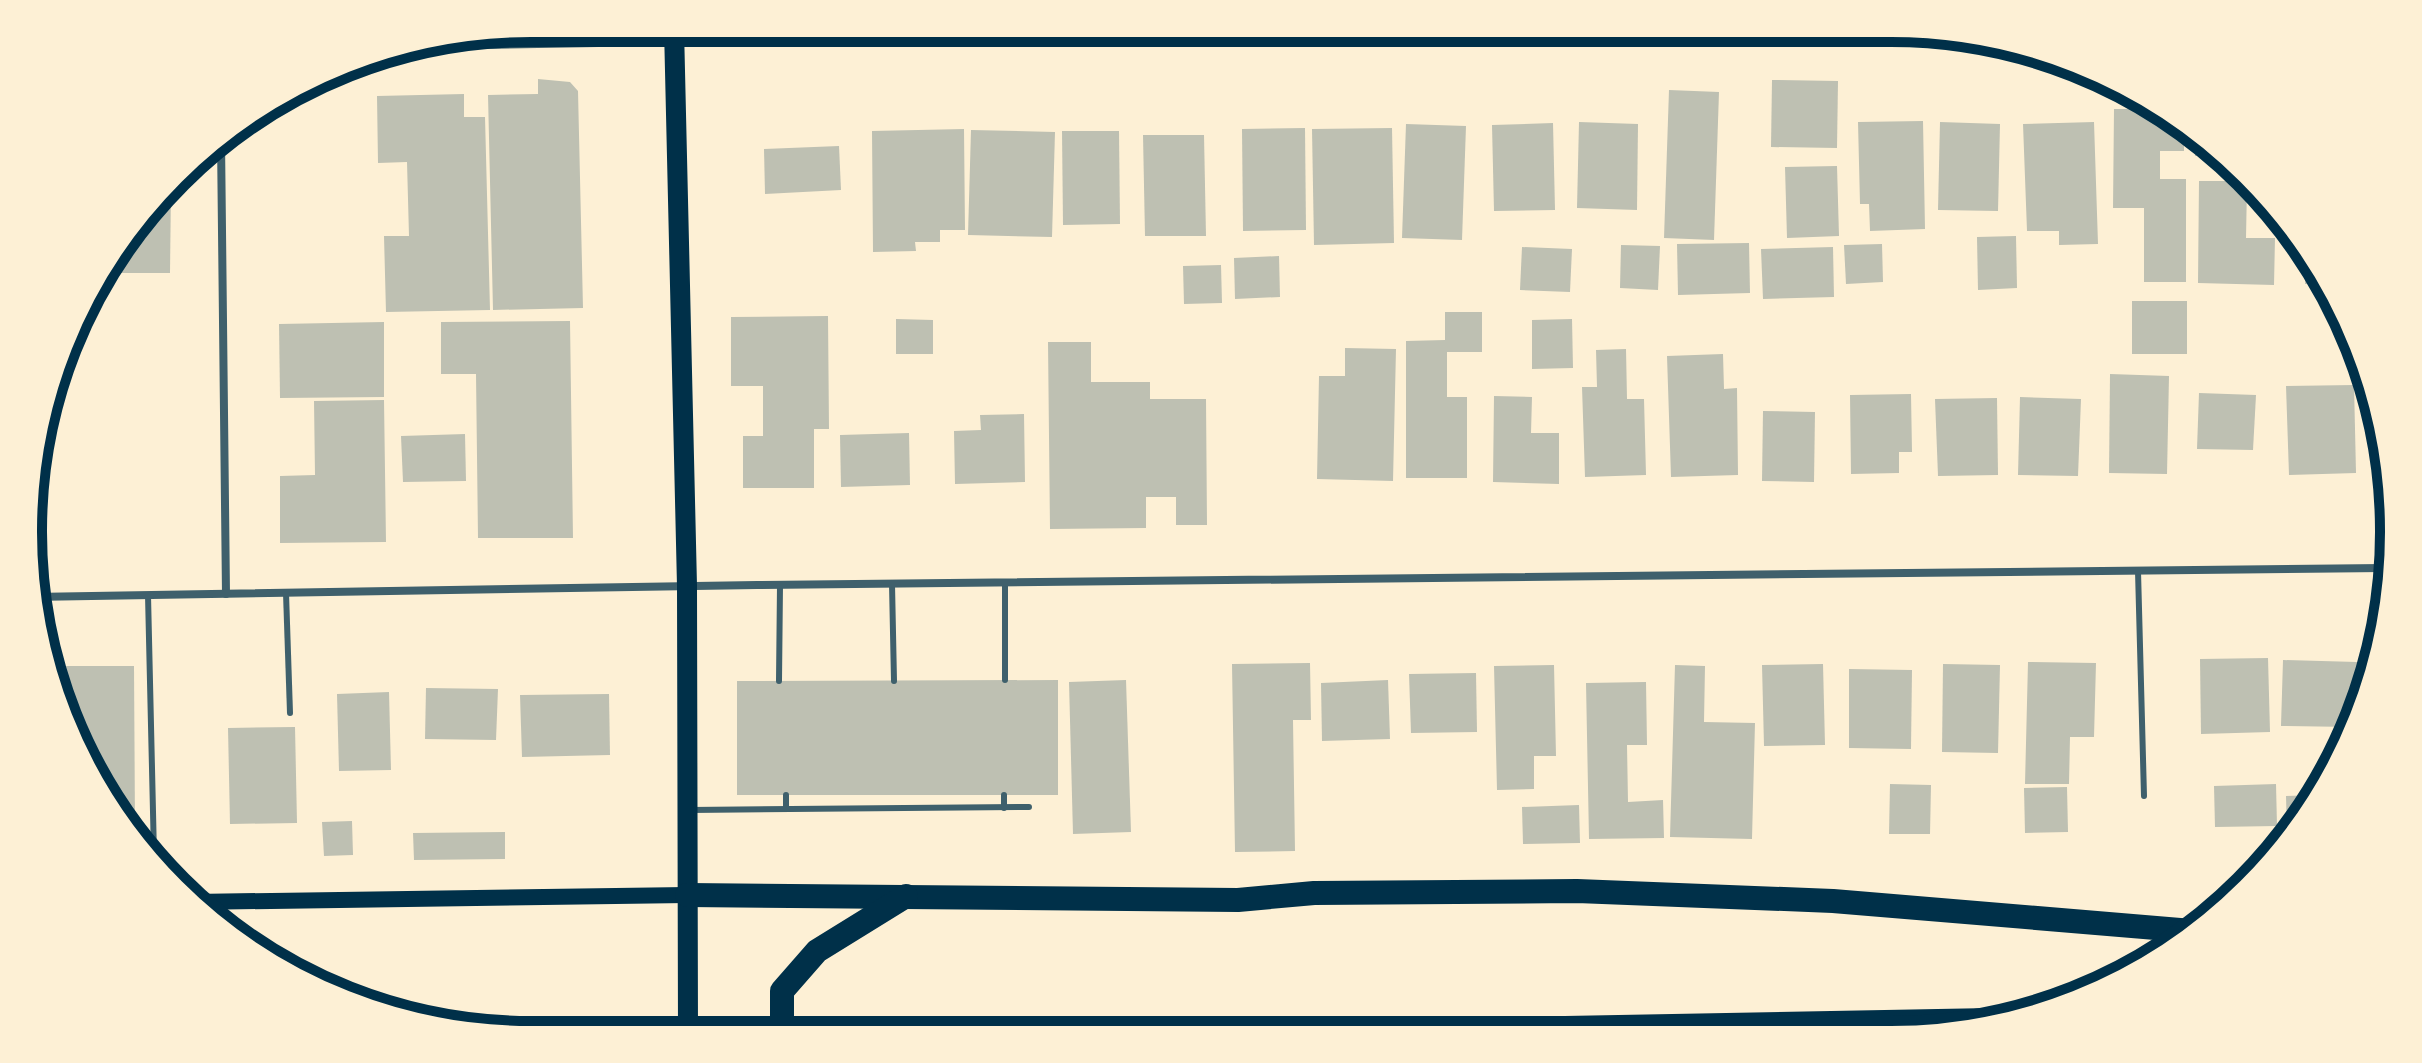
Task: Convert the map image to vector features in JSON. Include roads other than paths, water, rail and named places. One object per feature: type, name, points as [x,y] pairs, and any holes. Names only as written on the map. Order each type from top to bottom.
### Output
[{"type":"highway","points":[[687,895],[1238,900],[1314,893],[1577,891],[1833,901],[2175,930]]},
{"type":"highway","points":[[782,1021],[782,991],[817,951],[906,896]]},
{"type":"main road","points":[[674,42],[687,586],[688,1021]]},
{"type":"main road","points":[[211,902],[687,895]]},
{"type":"street","points":[[221,153],[226,594]]},
{"type":"street","points":[[46,597],[1005,582],[2379,568]]},
{"type":"lane","points":[[2138,571],[2144,796]]},
{"type":"lane","points":[[1005,582],[1005,680]]},
{"type":"lane","points":[[892,584],[894,681]]},
{"type":"lane","points":[[779,681],[780,585]]},
{"type":"lane","points":[[286,593],[290,713]]},
{"type":"lane","points":[[148,595],[150,838]]},
{"type":"lane","points":[[786,795],[786,809]]},
{"type":"lane","points":[[1004,795],[1004,808]]},
{"type":"lane","points":[[686,810],[1029,807]]}]
